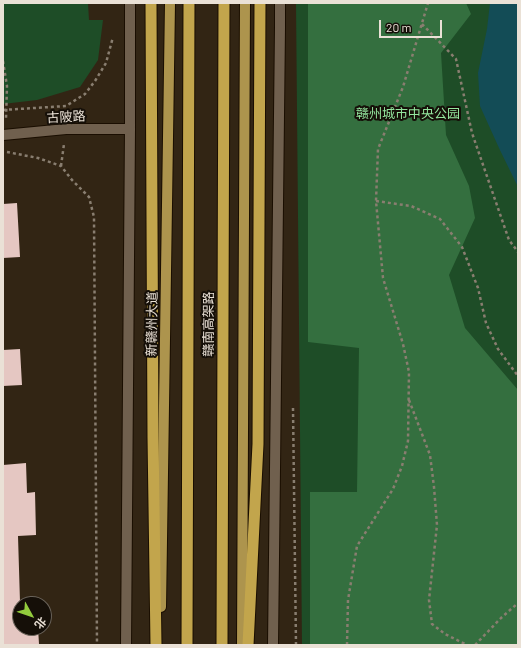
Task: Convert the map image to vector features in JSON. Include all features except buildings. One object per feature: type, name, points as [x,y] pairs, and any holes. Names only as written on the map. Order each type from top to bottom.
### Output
[{"type":"highway","points":[[151,3],[153,437],[156,645]]},
{"type":"highway","name":"赣南高架路","points":[[187,645],[189,3]]},
{"type":"highway","name":"赣南高架路","points":[[222,645],[224,3]]},
{"type":"highway","points":[[248,645],[258,444],[260,3]]},
{"type":"main road","name":"新赣州大道","points":[[160,645],[170,3]]},
{"type":"main road","points":[[242,645],[245,3]]},
{"type":"street","points":[[126,645],[130,3]]},
{"type":"street","points":[[273,645],[280,3]]},
{"type":"street","name":"古陂路","points":[[4,135],[66,129],[130,129]]},
{"type":"path","points":[[347,645],[348,600],[357,546],[393,489],[402,466],[408,442],[409,372],[403,344],[383,278],[376,201],[378,149],[403,87],[428,3]]},
{"type":"path","points":[[422,24],[456,59],[472,133],[509,240],[518,252]]},
{"type":"path","points":[[5,109],[66,106],[85,94],[106,62],[113,39]]},
{"type":"path","points":[[3,61],[6,86],[4,135]]},
{"type":"path","points":[[3,152],[12,152],[38,158],[61,166],[72,180],[89,197],[94,217],[97,645]]},
{"type":"path","points":[[376,201],[411,206],[440,219],[462,247],[478,288],[486,323],[498,349],[518,376]]},
{"type":"path","points":[[409,398],[430,455],[433,479],[437,525],[429,600],[432,624],[445,634],[467,645]]},
{"type":"path","points":[[475,645],[518,603]]},
{"type":"green space","points":[[3,3],[88,3],[89,20],[103,20],[98,60],[80,87],[37,100],[3,104]]},
{"type":"green space","name":"赣州城市中央公园","points":[[296,3],[518,3],[518,645],[302,645]]},
{"type":"green space","name":"赣州城市中央公园","points":[[308,3],[466,3],[471,14],[441,53],[446,135],[469,186],[475,218],[449,275],[465,328],[518,390],[518,645],[310,645],[310,492],[357,492],[359,348],[308,342]]},
{"type":"water","points":[[490,3],[518,3],[518,187],[480,106],[478,73],[487,29]]}]
